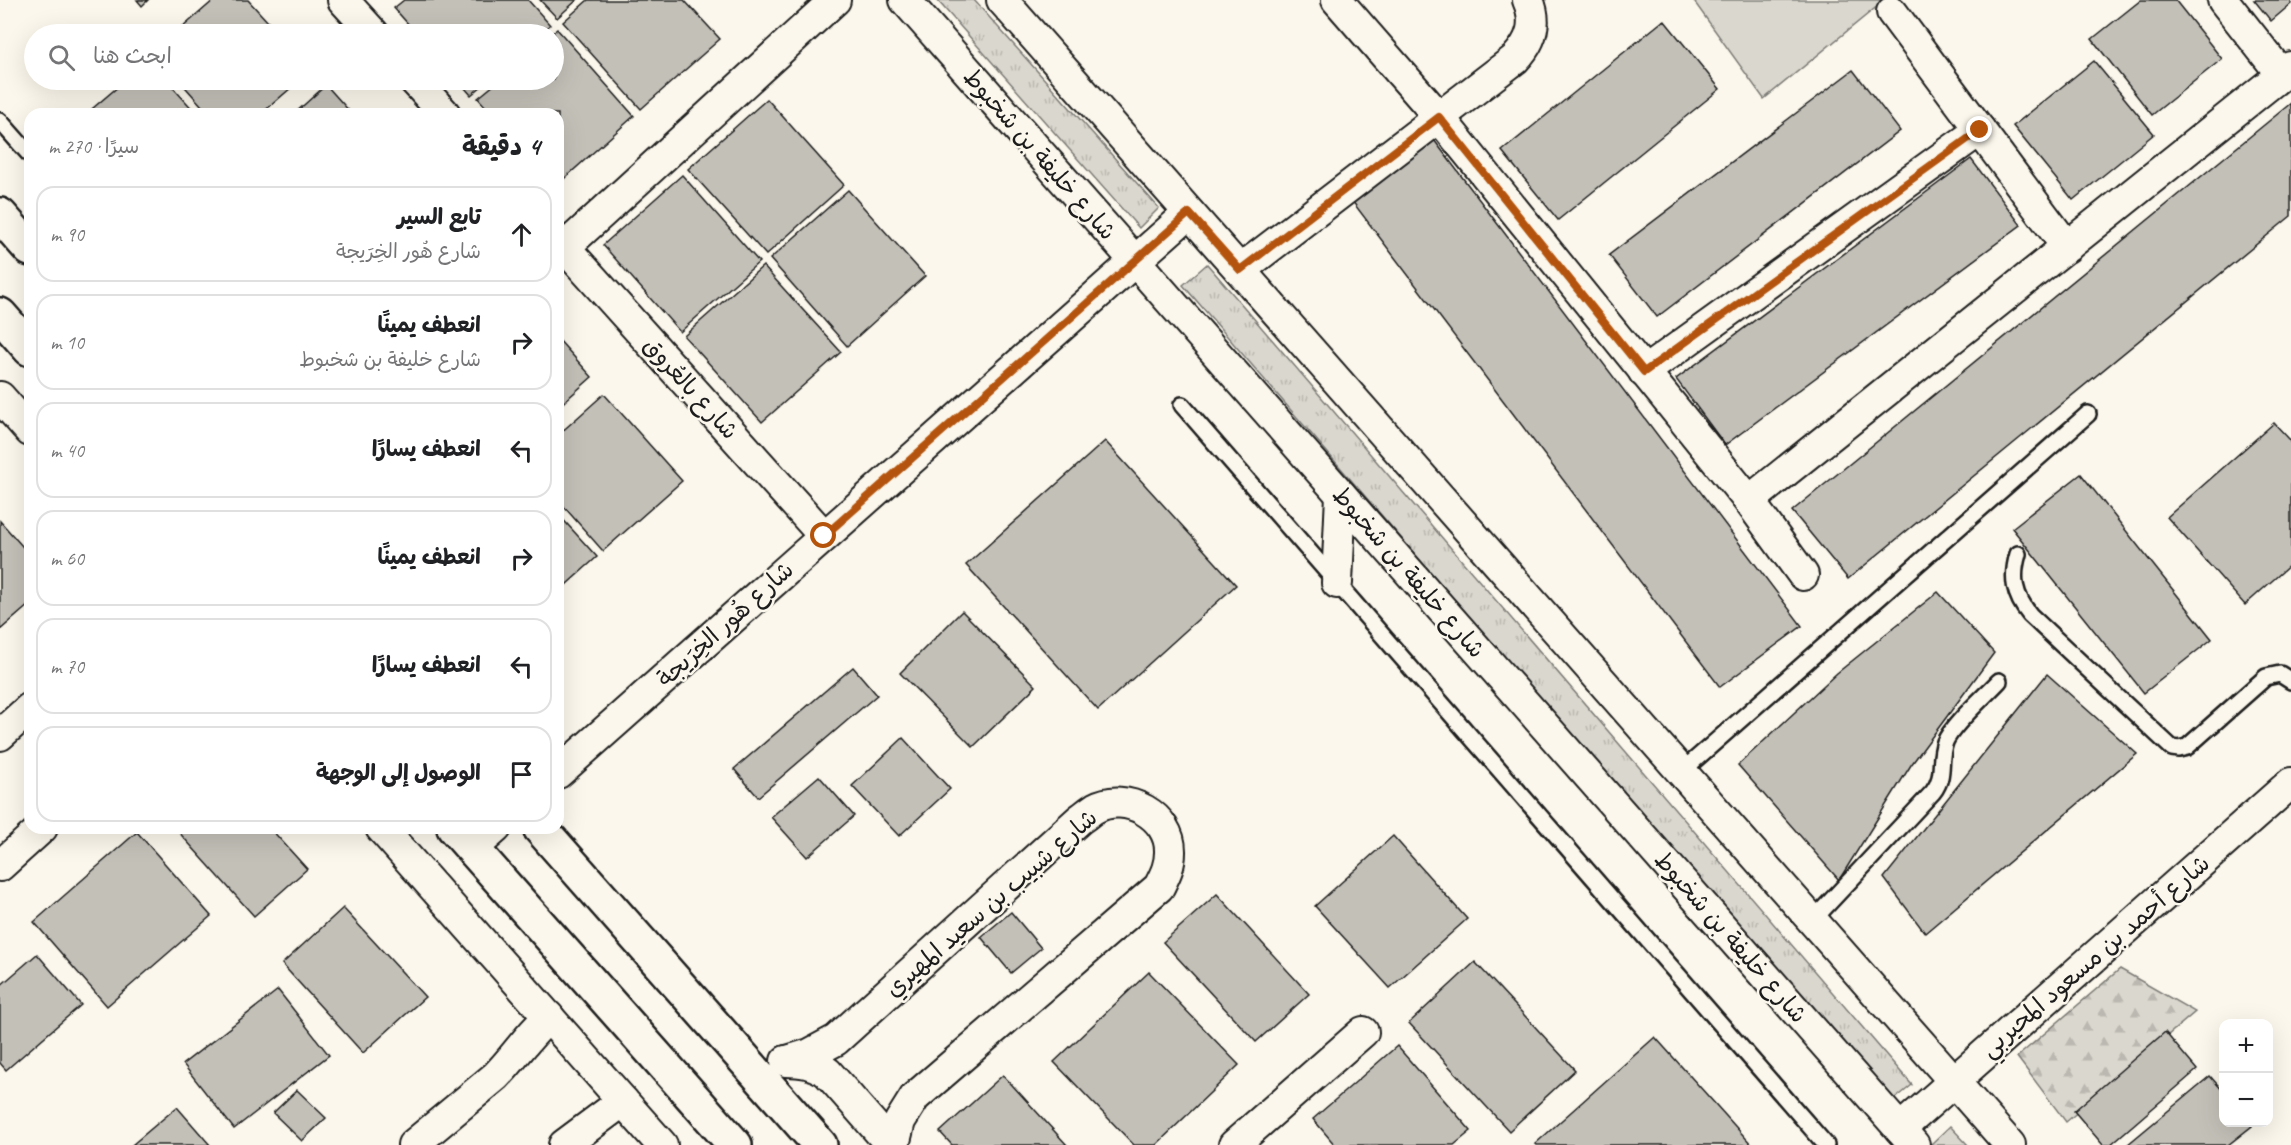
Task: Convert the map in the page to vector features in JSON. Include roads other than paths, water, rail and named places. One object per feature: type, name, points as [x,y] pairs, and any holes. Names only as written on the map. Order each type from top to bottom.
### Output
[{"type":"street","points":[[343,0],[365,24]]},
{"type":"street","points":[[564,240],[835,0]]},
{"type":"street","name":"شارع خليفة بن شخبوط","points":[[905,0],[1907,1137]]},
{"type":"street","points":[[1002,0],[2010,1145]]},
{"type":"street","points":[[1337,0],[1439,117],[1749,501],[1803,575]]},
{"type":"street","points":[[1240,270],[1515,59],[1527,46],[1533,31],[1533,12],[1528,0]]},
{"type":"street","points":[[1749,501],[2286,71],[2223,0]]},
{"type":"street","points":[[1892,12],[2067,247]]},
{"type":"street","points":[[423,90],[440,108]]},
{"type":"street","points":[[1644,372],[1980,130]]},
{"type":"street","name":"شارع هُور الخِرَيجة","points":[[564,768],[1189,213]]},
{"type":"street","points":[[0,215],[24,242]]},
{"type":"street","name":"شارع بالعُروق","points":[[564,246],[824,536]]},
{"type":"street","points":[[0,315],[24,342]]},
{"type":"street","points":[[0,397],[24,424]]},
{"type":"street","points":[[1337,584],[1341,495]]},
{"type":"street","points":[[0,735],[24,713]]},
{"type":"street","name":"شارع أحمد بن مسعود المحيربي","points":[[1907,1137],[1954,1081],[2291,783]]},
{"type":"street","name":"شارع شبيب بن سعيد المهيري","points":[[787,1061],[817,1051],[836,1040],[1080,819],[1096,808],[1116,802],[1136,805],[1153,815],[1165,831],[1170,850],[1168,870],[1159,887],[915,1097],[900,1121],[892,1145]]},
{"type":"street","points":[[0,866],[35,834]]},
{"type":"street","points":[[386,834],[662,1145]]},
{"type":"street","points":[[545,834],[820,1145]]},
{"type":"street","points":[[474,835],[735,1145]]},
{"type":"street","points":[[413,1145],[496,1076],[536,1028],[549,1017]]},
{"type":"street","points":[[1234,1145],[1363,1032]]},
{"type":"street","points":[[749,1064],[803,1061],[817,1065],[827,1072],[892,1145]]},
{"type":"street","points":[[564,1145],[623,1101]]},
{"type":"lane","points":[[0,121],[24,148]]},
{"type":"lane","points":[[1182,405],[1826,1145]]},
{"type":"lane","points":[[1682,772],[2088,414]]},
{"type":"lane","points":[[2018,554],[2013,583],[2022,605],[2172,748],[2187,747],[2266,677],[2280,674],[2291,681]]},
{"type":"lane","points":[[1812,921],[1933,792],[1941,779],[1942,754],[1950,734],[1999,681]]}]
